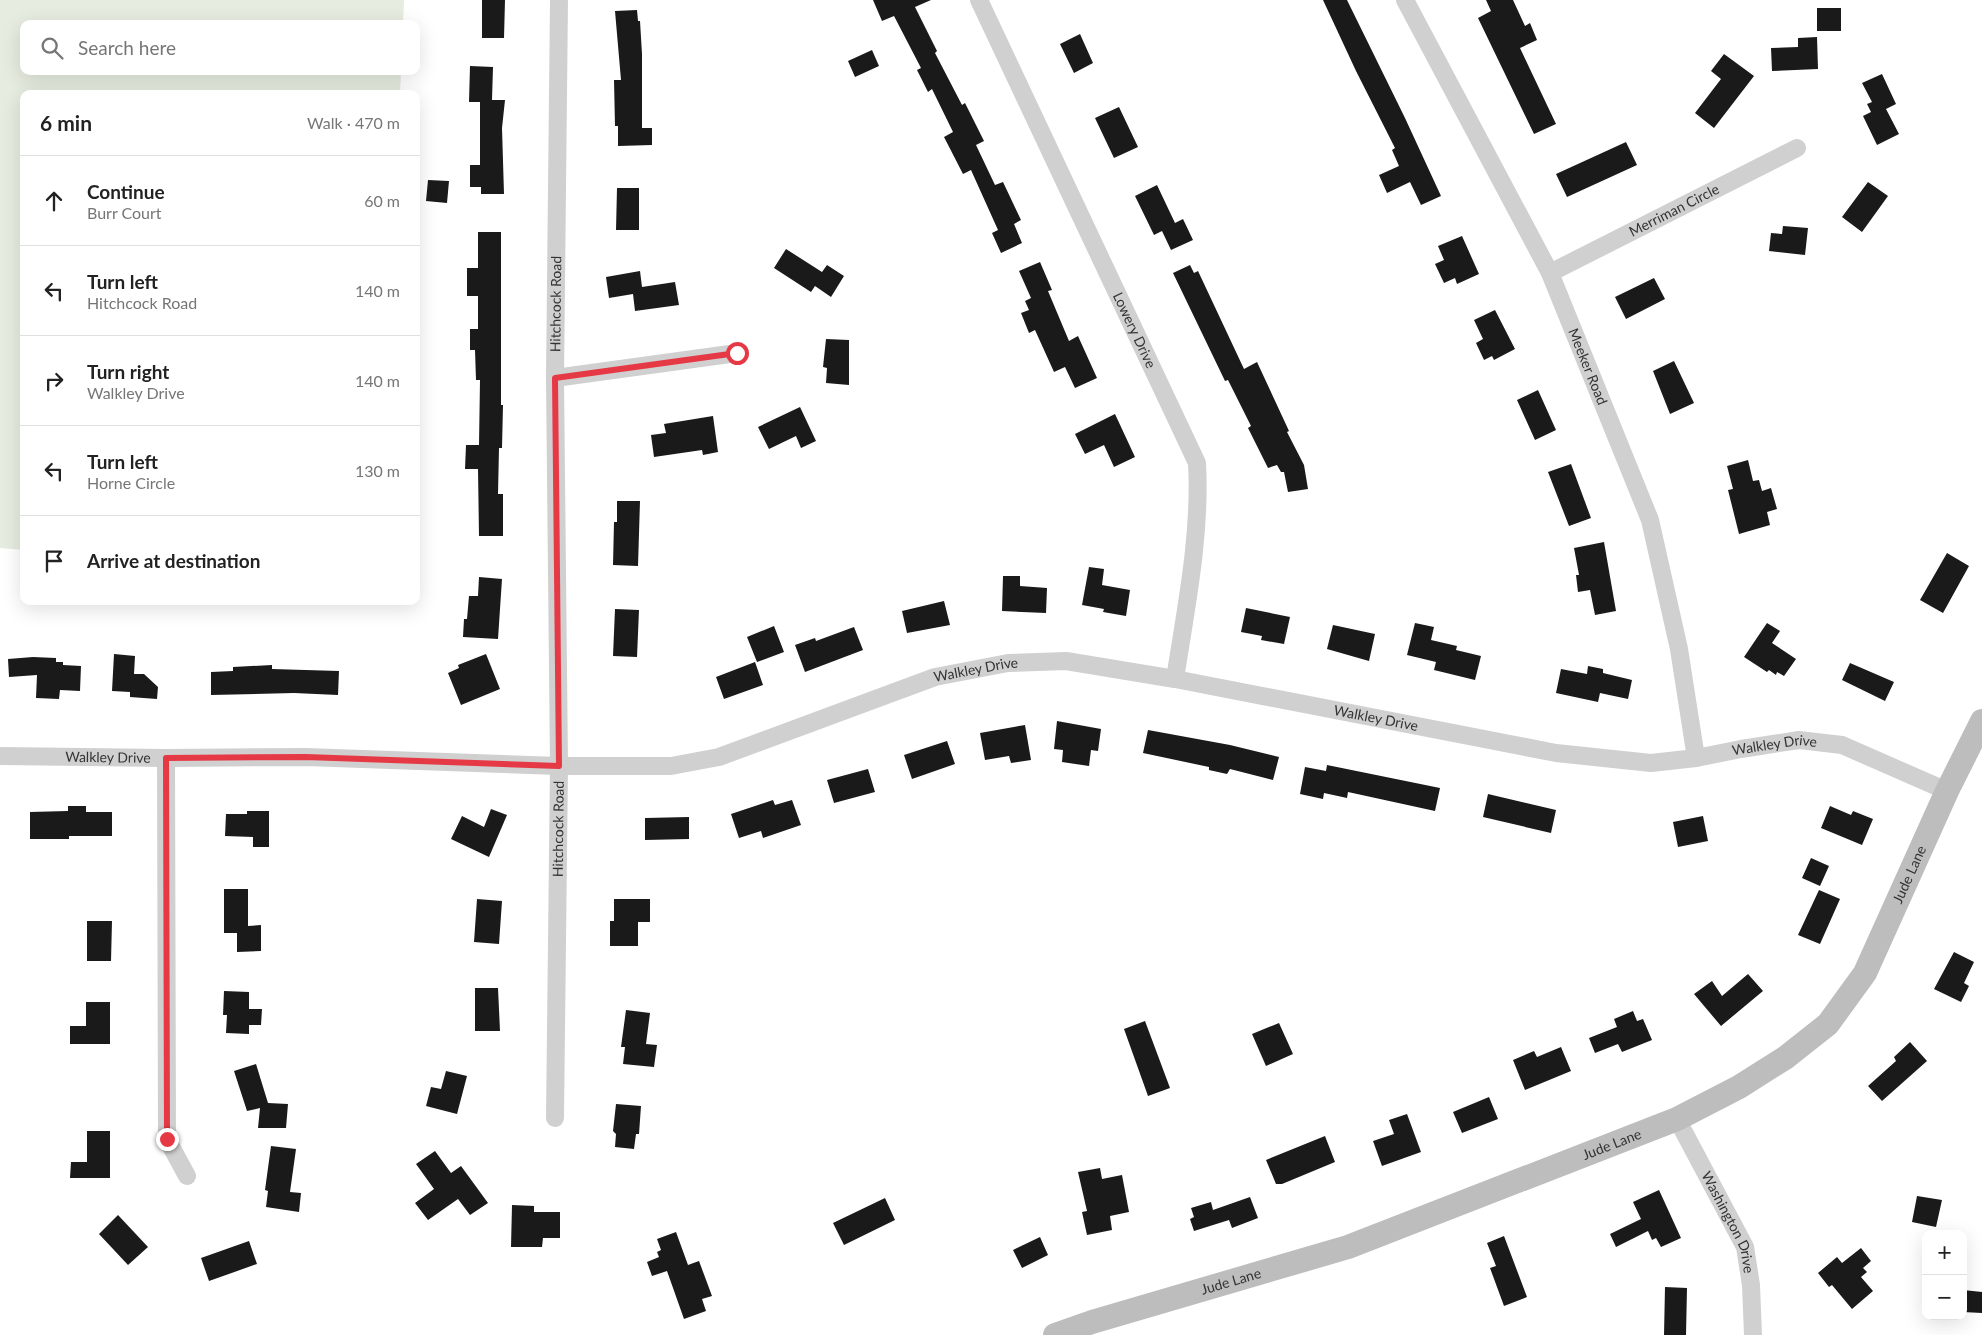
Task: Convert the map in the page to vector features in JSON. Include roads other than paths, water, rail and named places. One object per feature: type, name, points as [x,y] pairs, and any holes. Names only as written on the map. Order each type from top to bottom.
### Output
[{"type":"street","name":"Hitchcock Road","points":[[555,1118],[559,766],[555,378],[558,0]]},
{"type":"street","name":"Lowery Drive","points":[[979,0],[1197,463],[1199,496],[1195,551],[1176,679]]},
{"type":"street","name":"Meeker Road","points":[[1405,0],[1550,273],[1650,520],[1680,649],[1696,758]]},
{"type":"street","name":"Merriman Circle","points":[[1550,273],[1798,148]]},
{"type":"street","points":[[555,378],[737,353]]},
{"type":"street","name":"Walkley Drive","points":[[0,756],[306,757],[559,766],[671,766],[720,757],[935,677],[1008,663],[1066,661],[1176,679],[1556,753],[1651,763],[1696,758],[1800,740],[1842,745],[1947,791]]},
{"type":"street","name":"Jude Lane","points":[[1055,1335],[1102,1319],[1348,1247],[1677,1119],[1739,1086],[1785,1058],[1828,1024],[1865,972],[1947,791],[1982,722]]},
{"type":"street","points":[[166,758],[167,1139],[187,1176]]},
{"type":"street","name":"Washington Drive","points":[[1677,1119],[1745,1247],[1751,1285],[1753,1335]]}]
